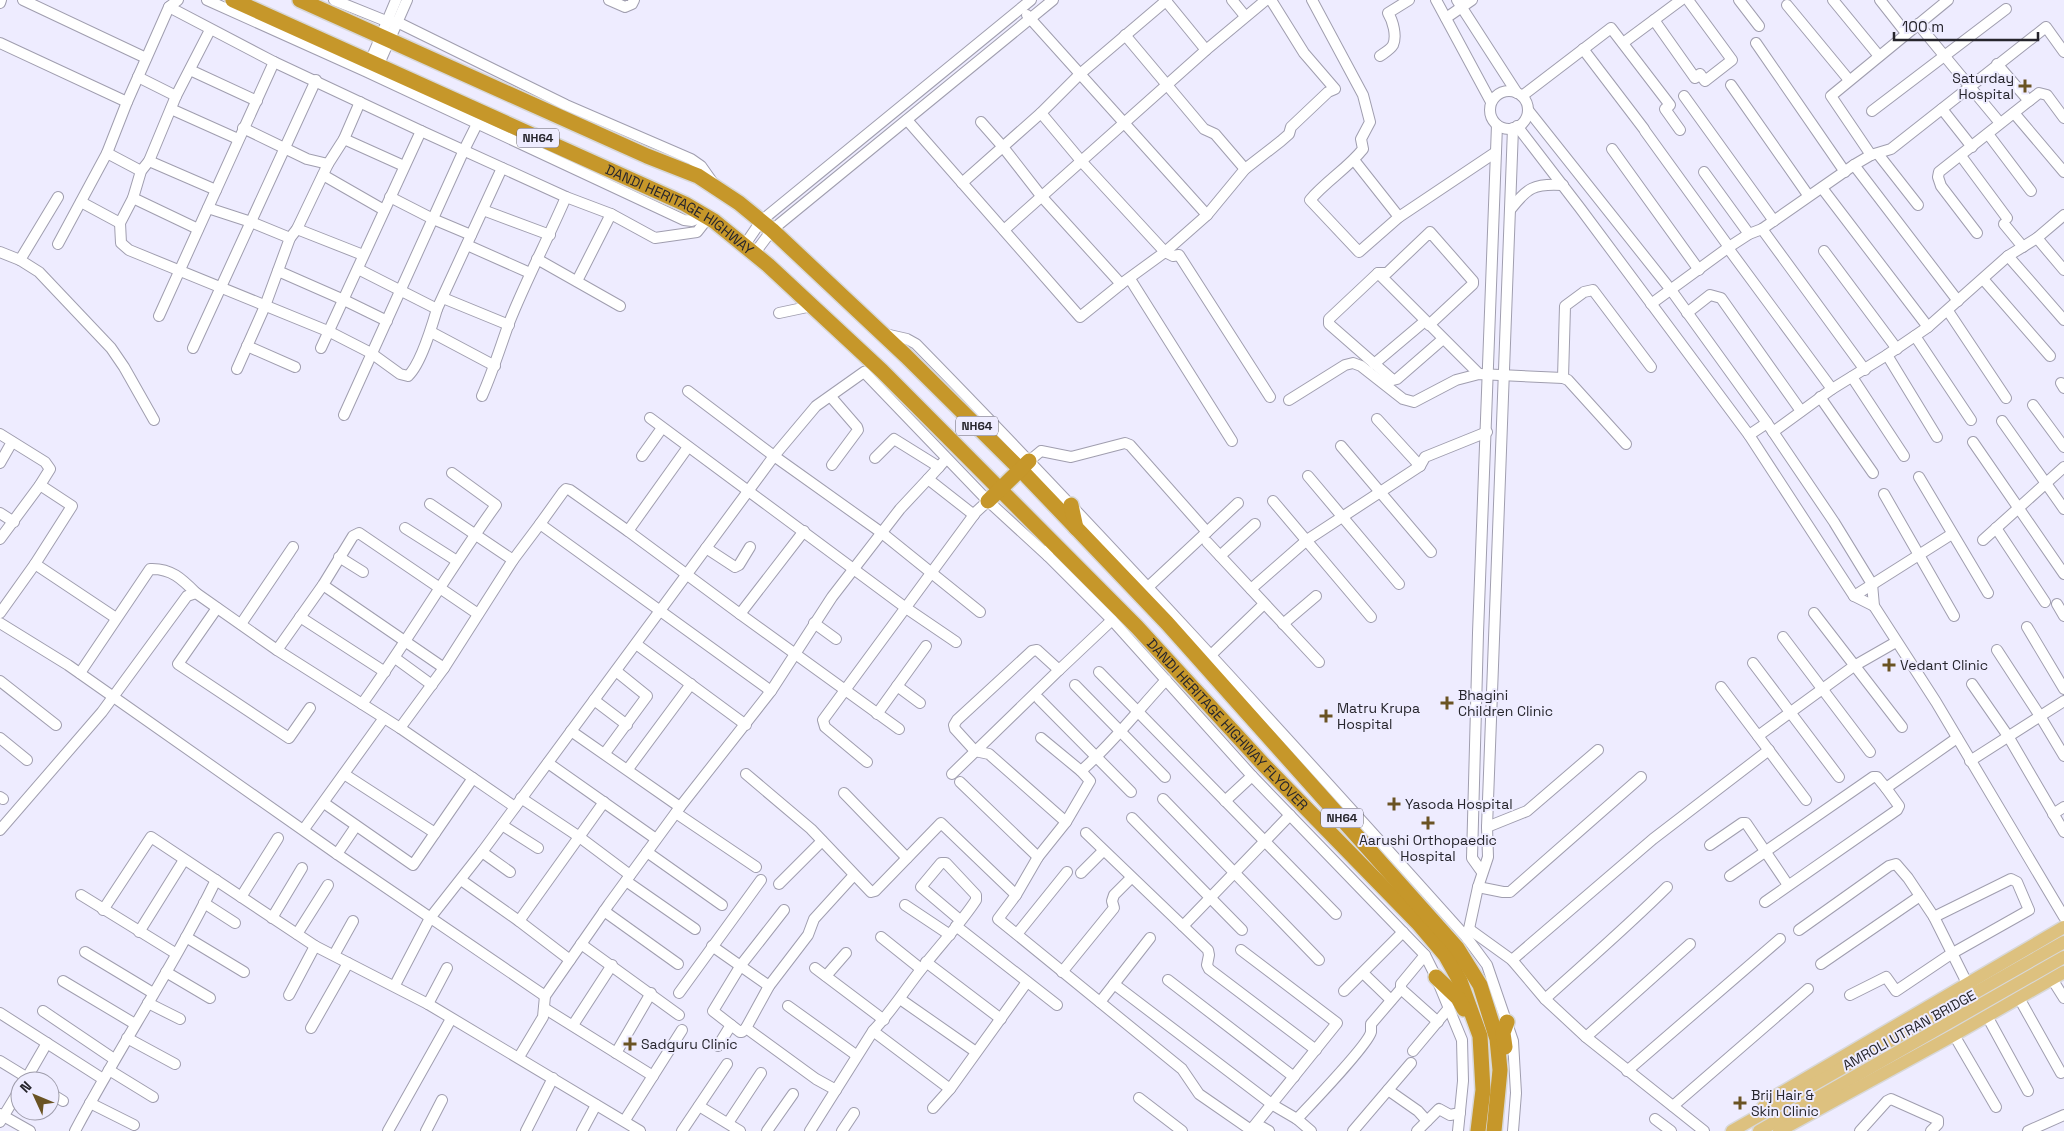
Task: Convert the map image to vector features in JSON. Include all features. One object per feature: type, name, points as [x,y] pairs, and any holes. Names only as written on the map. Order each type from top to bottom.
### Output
[{"type":"highway","name":"DANDI HERITAGE HIGHWAY","points":[[233,0],[685,204],[706,217],[749,250],[816,309],[1001,489],[1045,535]]},
{"type":"highway","name":"NH64","points":[[300,0],[647,156],[698,176],[739,203],[767,226],[1025,465],[1076,528]]},
{"type":"highway","points":[[988,501],[1025,465]]},
{"type":"highway","points":[[1070,505],[1076,528]]},
{"type":"highway","name":"DANDI HERITAGE HIGHWAY FLYOVER","points":[[1076,528],[1167,623],[1457,948],[1480,985],[1497,1039],[1500,1070],[1494,1131]]},
{"type":"highway","name":"DANDI HERITAGE HIGHWAY FLYOVER","points":[[1045,535],[1137,627],[1264,765],[1418,923],[1446,956],[1460,980],[1480,1036],[1484,1090],[1478,1131]]},
{"type":"highway","points":[[1436,977],[1458,998],[1466,1012],[1476,1060],[1469,1131]]},
{"type":"highway","points":[[1503,1131],[1508,1075],[1505,1029]]},
{"type":"main road","points":[[1754,1118],[1769,1100],[2064,927]]},
{"type":"main road","name":"AMROLI UTRAN BRIDGE","points":[[1732,1131],[1754,1118],[1948,1024],[2064,942]]},
{"type":"main road","name":"AMROLI UTRAN BRIDGE","points":[[1760,1131],[2064,957]]},
{"type":"main road","points":[[1779,1131],[1948,1024],[1987,1016],[2064,972]]},
{"type":"street","points":[[23,0],[146,58]]},
{"type":"street","points":[[58,244],[107,153],[127,102],[169,7],[178,0]]},
{"type":"street","points":[[207,0],[684,220],[692,221],[706,217]]},
{"type":"street","points":[[334,0],[392,21],[566,105],[691,159],[701,166],[718,189]]},
{"type":"street","points":[[392,21],[396,0]]},
{"type":"street","points":[[374,64],[392,21],[407,0]]},
{"type":"street","points":[[609,0],[625,7],[632,4],[634,0]]},
{"type":"street","points":[[749,250],[767,226],[815,177],[1031,0]]},
{"type":"street","points":[[767,226],[824,188],[1052,0]]},
{"type":"street","points":[[1232,0],[1245,16]]},
{"type":"street","points":[[1004,230],[1206,50],[1266,0]]},
{"type":"street","points":[[907,120],[1080,317],[1165,252],[1207,215],[1245,169],[1289,134],[1291,126],[1328,92],[1335,90],[1304,53],[1271,0]]},
{"type":"street","points":[[1312,0],[1363,95],[1370,122],[1361,139],[1362,149],[1354,160],[1338,171],[1310,200],[1360,252],[1399,217],[1496,152]]},
{"type":"street","points":[[1380,56],[1391,48],[1394,43],[1393,22],[1388,13],[1408,0]]},
{"type":"street","points":[[1436,0],[1491,102],[1490,114],[1498,125],[1503,128],[1515,127],[1525,119],[1528,110]]},
{"type":"street","points":[[1446,18],[1459,4],[1472,0]]},
{"type":"street","points":[[1623,43],[1681,0]]},
{"type":"street","points":[[1654,20],[1695,78],[1700,74],[1705,81],[1732,60],[1688,0]]},
{"type":"street","points":[[1739,0],[1758,26]]},
{"type":"street","points":[[1833,0],[1879,56]]},
{"type":"street","points":[[1880,0],[1906,33]]},
{"type":"street","points":[[1929,0],[1936,9]]},
{"type":"street","points":[[1918,205],[1874,154],[1831,99],[1833,94],[1849,80],[1948,0]]},
{"type":"street","points":[[962,183],[1041,113],[1080,74],[1166,1],[1206,50]]},
{"type":"street","points":[[1459,4],[1528,110],[1671,290],[1770,428],[1834,522],[1872,584],[1874,606],[1936,702],[2064,917]]},
{"type":"street","points":[[1787,5],[1849,80]]},
{"type":"street","points":[[169,7],[274,62],[566,197],[612,214],[658,238],[697,232],[706,217]]},
{"type":"street","points":[[1021,8],[1207,215]]},
{"type":"street","points":[[1872,111],[2006,9]]},
{"type":"street","points":[[1918,24],[2000,123]]},
{"type":"street","points":[[1651,304],[1728,247],[1749,234],[1762,229],[1808,195],[1822,188],[1854,165],[1874,154],[1891,150],[2046,27],[2064,52]]},
{"type":"street","points":[[1520,95],[1610,28],[1670,105],[1665,109],[1680,130]]},
{"type":"street","points":[[210,30],[176,96],[149,161],[141,171],[133,198],[120,223],[121,243],[124,247],[330,332],[371,353],[400,374],[408,376],[431,332],[437,309],[502,168]]},
{"type":"street","points":[[1125,35],[1204,129],[1214,134],[1245,169]]},
{"type":"street","points":[[1756,42],[1845,172]]},
{"type":"street","points":[[0,43],[127,102]]},
{"type":"street","points":[[1582,49],[1644,130],[1832,389]]},
{"type":"street","points":[[159,316],[274,62]]},
{"type":"street","points":[[1998,64],[2029,101]]},
{"type":"street","points":[[190,70],[257,101]]},
{"type":"street","points":[[138,77],[176,96]]},
{"type":"street","points":[[193,348],[316,80]]},
{"type":"street","points":[[1730,85],[1808,195]]},
{"type":"street","points":[[1491,102],[1500,93],[1511,91],[1520,95]]},
{"type":"street","points":[[1976,233],[1941,186],[1938,176],[1940,172],[2039,94],[2045,93],[2064,118]]},
{"type":"street","points":[[1684,96],[1774,221]]},
{"type":"street","points":[[237,369],[265,306],[290,238],[328,164],[344,139],[360,102]]},
{"type":"street","points":[[171,109],[238,139]]},
{"type":"street","points":[[1942,109],[1972,147]]},
{"type":"street","points":[[1041,113],[1082,162],[1165,252],[1173,256],[1179,255],[1270,397]]},
{"type":"street","points":[[2014,113],[2064,172]]},
{"type":"street","points":[[981,122],[1042,197],[1125,281],[1232,441]]},
{"type":"street","points":[[344,415],[464,150],[478,124]]},
{"type":"street","points":[[1482,872],[1472,858],[1486,432],[1484,374],[1498,125]]},
{"type":"street","points":[[1515,127],[1563,185],[1749,435],[1854,596],[1874,606]]},
{"type":"street","points":[[1468,934],[1478,887],[1488,857],[1487,828],[1498,562],[1503,376],[1515,127]]},
{"type":"street","points":[[243,128],[307,159],[328,164]]},
{"type":"street","points":[[321,348],[330,332],[363,255],[421,130]]},
{"type":"street","points":[[1988,134],[2030,191]]},
{"type":"street","points":[[344,139],[404,166]]},
{"type":"street","points":[[1612,149],[1699,270]]},
{"type":"street","points":[[107,153],[141,171]]},
{"type":"street","points":[[1961,156],[2023,247]]},
{"type":"street","points":[[1354,160],[1399,217]]},
{"type":"street","points":[[149,161],[216,190]]},
{"type":"street","points":[[1854,165],[1958,301]]},
{"type":"street","points":[[1704,172],[1749,234]]},
{"type":"street","points":[[323,174],[384,210]]},
{"type":"street","points":[[815,177],[824,188]]},
{"type":"street","points":[[1510,210],[1532,187],[1541,184],[1563,185]]},
{"type":"street","points":[[1822,188],[1928,327]]},
{"type":"street","points":[[20,260],[58,197]]},
{"type":"street","points":[[390,197],[434,219],[530,273]]},
{"type":"street","points":[[482,396],[495,366],[508,325],[566,197]]},
{"type":"street","points":[[133,198],[198,229]]},
{"type":"street","points":[[81,202],[120,223]]},
{"type":"street","points":[[208,208],[251,222],[290,238]]},
{"type":"street","points":[[483,210],[550,235]]},
{"type":"street","points":[[577,281],[612,214]]},
{"type":"street","points":[[1749,435],[1770,428],[1801,411],[1832,389],[1897,349],[1948,311],[2008,256],[2037,238],[2064,215]]},
{"type":"street","points":[[296,229],[363,255]]},
{"type":"street","points":[[1762,229],[1864,370]]},
{"type":"street","points":[[1374,364],[1427,323],[1472,284],[1473,281],[1430,232],[1387,273],[1378,273],[1329,319],[1329,324],[1374,364],[1393,380],[1396,380],[1443,339]]},
{"type":"street","points":[[2037,238],[2064,270]]},
{"type":"street","points":[[1824,251],[1897,349]]},
{"type":"street","points":[[0,252],[20,260],[39,272],[111,348],[124,366],[154,420]]},
{"type":"street","points":[[2008,256],[2064,320]]},
{"type":"street","points":[[537,259],[620,306]]},
{"type":"street","points":[[358,269],[437,309]]},
{"type":"street","points":[[278,271],[387,321]]},
{"type":"street","points":[[1378,273],[1443,339],[1484,374]]},
{"type":"street","points":[[1983,279],[2050,356]]},
{"type":"street","points":[[1563,378],[1565,306],[1584,292],[1593,290],[1650,367]]},
{"type":"street","points":[[1687,313],[1710,296],[1721,298],[1801,411]]},
{"type":"street","points":[[443,298],[508,325]]},
{"type":"street","points":[[778,312],[816,309]]},
{"type":"street","points":[[1948,311],[2006,398]]},
{"type":"street","points":[[431,332],[495,366]]},
{"type":"street","points":[[1915,336],[1971,420]]},
{"type":"street","points":[[247,346],[295,367]]},
{"type":"street","points":[[1887,355],[1937,437]]},
{"type":"street","points":[[1289,400],[1339,368],[1353,363],[1361,366],[1403,399],[1414,402],[1456,380],[1484,374],[1563,378],[1568,380],[1626,444]]},
{"type":"street","points":[[395,986],[430,918],[482,852],[774,456],[816,406],[833,396],[864,372],[946,459],[1112,620],[1252,776],[1425,955],[1462,1040],[1463,1081],[1458,1131]]},
{"type":"street","points":[[1852,377],[1904,456]]},
{"type":"street","points":[[688,391],[774,456],[882,533],[980,612]]},
{"type":"street","points":[[832,465],[858,430],[833,396]]},
{"type":"street","points":[[1820,397],[1874,473]]},
{"type":"street","points":[[2033,405],[2064,448]]},
{"type":"street","points":[[650,418],[906,608],[956,642]]},
{"type":"street","points":[[1377,419],[1420,466]]},
{"type":"street","points":[[2002,421],[2064,509]]},
{"type":"street","points":[[642,456],[662,428]]},
{"type":"street","points":[[1251,589],[1307,540],[1420,466],[1425,457],[1486,432]]},
{"type":"street","points":[[0,434],[45,462],[50,469],[14,522],[0,538]]},
{"type":"street","points":[[875,458],[894,439],[939,467]]},
{"type":"street","points":[[0,462],[12,442]]},
{"type":"street","points":[[1973,442],[2064,574]]},
{"type":"street","points":[[1318,662],[1220,556],[1207,537],[1130,445],[1126,443],[1071,457],[1041,451],[1025,465],[1070,505],[1468,934],[1485,960],[1505,1029],[1513,1041],[1515,1079],[1513,1131]]},
{"type":"street","points":[[1341,446],[1431,552]]},
{"type":"street","points":[[628,531],[688,447]]},
{"type":"street","points":[[519,1057],[543,1017],[545,996],[604,911],[678,810],[776,688],[814,623],[854,569],[900,509],[946,459]]},
{"type":"street","points":[[1983,540],[2064,467]]},
{"type":"street","points":[[362,704],[395,658],[404,641],[496,505],[452,473]]},
{"type":"street","points":[[1308,476],[1399,584]]},
{"type":"street","points":[[1919,477],[1988,594]]},
{"type":"street","points":[[928,480],[974,516]]},
{"type":"street","points":[[0,613],[35,564],[72,506],[40,485]]},
{"type":"street","points":[[400,728],[444,668],[513,560],[566,489],[628,531],[899,729]]},
{"type":"street","points":[[1884,494],[1954,616]]},
{"type":"street","points":[[867,762],[824,724],[823,720],[974,516],[988,501]]},
{"type":"street","points":[[1273,501],[1370,617]]},
{"type":"street","points":[[1147,588],[1207,537],[1238,503]]},
{"type":"street","points":[[430,504],[513,560]]},
{"type":"street","points":[[0,513],[14,522]]},
{"type":"street","points":[[540,524],[661,610],[776,688]]},
{"type":"street","points":[[1220,556],[1255,524]]},
{"type":"street","points":[[405,528],[457,561]]},
{"type":"street","points":[[1996,528],[2045,602]]},
{"type":"street","points":[[740,614],[804,531]]},
{"type":"street","points":[[277,650],[323,585],[353,536],[359,533],[478,614]]},
{"type":"street","points":[[1854,596],[1952,534]]},
{"type":"street","points":[[1045,535],[1048,556]]},
{"type":"street","points":[[241,624],[294,547]]},
{"type":"street","points":[[706,548],[735,567],[739,565],[750,547]]},
{"type":"street","points":[[339,557],[364,572]]},
{"type":"street","points":[[1482,563],[1498,562]]},
{"type":"street","points":[[35,564],[116,618]]},
{"type":"street","points":[[80,673],[150,568],[161,568],[170,571],[196,593],[277,650],[400,728],[473,778],[578,836],[628,878],[695,929]]},
{"type":"street","points":[[323,585],[444,668]]},
{"type":"street","points":[[0,830],[114,697],[187,596],[196,593]]},
{"type":"street","points":[[1283,624],[1316,596]]},
{"type":"street","points":[[1210,655],[1264,604]]},
{"type":"street","points":[[2057,604],[2064,616]]},
{"type":"street","points":[[217,608],[178,664],[289,738],[310,708]]},
{"type":"street","points":[[1814,613],[1902,727]]},
{"type":"street","points":[[300,616],[385,672]]},
{"type":"street","points":[[952,774],[1112,620]]},
{"type":"street","points":[[0,623],[80,673],[337,854],[545,996]]},
{"type":"street","points":[[814,623],[836,639]]},
{"type":"street","points":[[2027,627],[2064,689]]},
{"type":"street","points":[[1783,638],[1870,752]]},
{"type":"street","points":[[1758,736],[1854,666],[1896,642]]},
{"type":"street","points":[[636,644],[746,724]]},
{"type":"street","points":[[877,714],[926,646]]},
{"type":"street","points":[[1059,670],[1037,650],[1032,651],[957,720],[954,725],[955,729],[975,751],[989,754],[1066,822]]},
{"type":"street","points":[[1996,650],[2064,756]]},
{"type":"street","points":[[395,658],[432,684]]},
{"type":"street","points":[[1753,663],[1839,777]]},
{"type":"street","points":[[605,753],[647,696],[616,671]]},
{"type":"street","points":[[1099,672],[1136,712],[1336,914]]},
{"type":"street","points":[[1081,771],[1122,732],[1136,712],[1166,680]]},
{"type":"street","points":[[0,681],[56,725]]},
{"type":"street","points":[[628,769],[691,684]]},
{"type":"street","points":[[1972,684],[2008,736],[2064,832]]},
{"type":"street","points":[[898,686],[920,703]]},
{"type":"street","points":[[1075,686],[1165,777]]},
{"type":"street","points":[[1721,687],[1806,800]]},
{"type":"street","points":[[1039,699],[1131,792]]},
{"type":"street","points":[[594,700],[626,725]]},
{"type":"street","points":[[1970,761],[2064,701]]},
{"type":"street","points":[[304,830],[384,718]]},
{"type":"street","points":[[571,731],[628,769],[678,810],[756,868]]},
{"type":"street","points":[[0,738],[27,760]]},
{"type":"street","points":[[1041,738],[1081,771],[1090,783],[1066,822],[1038,857],[1016,895],[998,918],[1182,1068],[1199,1094],[1253,1131]]},
{"type":"street","points":[[1886,788],[1957,738]]},
{"type":"street","points":[[1487,828],[1527,811],[1598,750]]},
{"type":"street","points":[[1512,960],[1653,839],[1769,750]]},
{"type":"street","points":[[548,763],[656,839]]},
{"type":"street","points":[[344,774],[435,834]]},
{"type":"street","points":[[746,774],[811,829],[873,893],[941,823],[1016,895]]},
{"type":"street","points":[[1225,801],[1252,776]]},
{"type":"street","points":[[1478,887],[1510,892],[1641,777]]},
{"type":"street","points":[[1730,876],[1873,777],[1878,777],[1899,806],[1897,810],[1765,902]]},
{"type":"street","points":[[324,803],[413,865],[473,778]]},
{"type":"street","points":[[960,782],[1038,857]]},
{"type":"street","points":[[844,792],[907,858]]},
{"type":"street","points":[[1163,799],[1319,960]]},
{"type":"street","points":[[519,921],[604,802]]},
{"type":"street","points":[[2053,814],[2064,807]]},
{"type":"street","points":[[1183,926],[1290,815]]},
{"type":"street","points":[[1132,818],[1242,930]]},
{"type":"street","points":[[1710,845],[1743,823],[1746,824],[1788,885]]},
{"type":"street","points":[[502,825],[538,848]]},
{"type":"street","points":[[337,854],[356,826]]},
{"type":"street","points":[[1086,833],[1210,952],[1208,967],[1316,1050]]},
{"type":"street","points":[[103,910],[151,837],[315,946],[334,954],[377,979],[395,986],[428,1004],[596,1105],[625,1120],[640,1131]]},
{"type":"street","points":[[241,897],[278,838]]},
{"type":"street","points":[[779,884],[822,841]]},
{"type":"street","points":[[1081,873],[1103,851]]},
{"type":"street","points":[[482,852],[510,872]]},
{"type":"street","points":[[648,852],[722,905]]},
{"type":"street","points":[[139,932],[184,860]]},
{"type":"street","points":[[810,1131],[856,1055],[950,935],[958,923],[976,900],[976,896],[946,863],[940,862],[921,887],[958,923],[1057,1005]]},
{"type":"street","points":[[1799,930],[1892,864],[1898,865],[1934,917],[1967,983]]},
{"type":"street","points":[[272,918],[302,868]]},
{"type":"street","points":[[1017,934],[1067,872]]},
{"type":"street","points":[[784,910],[741,965],[713,1011],[742,1032],[769,986],[808,935],[814,919],[854,875]]},
{"type":"street","points":[[1062,972],[1114,908],[1112,901],[1114,895],[1131,878]]},
{"type":"street","points":[[1850,995],[1886,977],[1896,991],[1951,954],[2027,912],[2029,906],[2017,882],[2011,879],[1934,917]]},
{"type":"street","points":[[75,1131],[114,1059],[186,937],[216,880]]},
{"type":"street","points":[[461,880],[570,960]]},
{"type":"street","points":[[678,993],[761,880]]},
{"type":"street","points":[[297,934],[328,884]]},
{"type":"street","points":[[1545,999],[1599,949],[1631,923],[1667,888]]},
{"type":"street","points":[[81,895],[175,953]]},
{"type":"street","points":[[1821,964],[1920,896]]},
{"type":"street","points":[[204,903],[235,923]]},
{"type":"street","points":[[905,905],[950,935]]},
{"type":"street","points":[[604,911],[678,964]]},
{"type":"street","points":[[334,954],[353,921]]},
{"type":"street","points":[[1344,991],[1403,932]]},
{"type":"street","points":[[1468,934],[1512,960],[1545,999],[1586,1037],[1704,1131]]},
{"type":"street","points":[[186,937],[244,972]]},
{"type":"street","points":[[881,937],[1001,1019]]},
{"type":"street","points":[[1100,1002],[1150,938]]},
{"type":"street","points":[[1628,1071],[1780,939]]},
{"type":"street","points":[[581,944],[679,1015]]},
{"type":"street","points":[[1586,1037],[1690,944]]},
{"type":"street","points":[[289,995],[315,946]]},
{"type":"street","points":[[712,946],[769,986]]},
{"type":"street","points":[[1241,950],[1336,1022],[1335,1026],[1253,1131]]},
{"type":"street","points":[[85,952],[154,993]]},
{"type":"street","points":[[826,976],[846,953]]},
{"type":"street","points":[[1297,1120],[1344,1068],[1367,1039],[1371,1033],[1370,1024],[1401,989],[1401,984],[1425,955]]},
{"type":"street","points":[[311,1028],[348,963]]},
{"type":"street","points":[[573,1024],[612,965]]},
{"type":"street","points":[[428,1004],[447,968]]},
{"type":"street","points":[[815,968],[884,1020]]},
{"type":"street","points":[[166,972],[210,998]]},
{"type":"street","points":[[1363,973],[1391,1000]]},
{"type":"street","points":[[2052,979],[2064,998]]},
{"type":"street","points":[[1168,980],[1294,1077]]},
{"type":"street","points":[[63,981],[135,1024]]},
{"type":"street","points":[[932,1108],[950,1089],[1027,982]]},
{"type":"street","points":[[1114,984],[1273,1105],[1311,1131]]},
{"type":"street","points":[[1401,989],[1438,1022]]},
{"type":"street","points":[[1673,1106],[1808,989]]},
{"type":"street","points":[[616,1053],[651,993]]},
{"type":"street","points":[[2018,998],[2061,1073]]},
{"type":"street","points":[[900,999],[976,1052]]},
{"type":"street","points":[[148,1002],[180,1019]]},
{"type":"street","points":[[788,1006],[856,1055]]},
{"type":"street","points":[[544,1008],[573,1024],[653,1076]]},
{"type":"street","points":[[1413,1052],[1449,1008]]},
{"type":"street","points":[[43,1011],[114,1059]]},
{"type":"street","points":[[0,1013],[47,1043],[153,1097]]},
{"type":"street","points":[[1987,1016],[2028,1091]]},
{"type":"street","points":[[388,1131],[451,1019]]},
{"type":"street","points":[[1948,1024],[1996,1106]]},
{"type":"street","points":[[718,1046],[731,1025]]},
{"type":"street","points":[[746,1028],[816,1079],[836,1090]]},
{"type":"street","points":[[625,1120],[682,1030]]},
{"type":"street","points":[[873,1032],[950,1089]]},
{"type":"street","points":[[128,1038],[174,1064]]},
{"type":"street","points":[[33,1071],[47,1043]]},
{"type":"street","points":[[0,1062],[14,1071]]},
{"type":"street","points":[[1353,1131],[1411,1063]]},
{"type":"street","points":[[682,1131],[727,1064]]},
{"type":"street","points":[[728,1123],[761,1073]]},
{"type":"street","points":[[526,1131],[553,1078]]},
{"type":"street","points":[[1388,1090],[1418,1111],[1427,1121]]},
{"type":"street","points":[[767,1131],[793,1094]]},
{"type":"street","points":[[1139,1098],[1182,1131]]},
{"type":"street","points":[[1860,1131],[1887,1100],[1890,1099],[1938,1120],[1938,1124],[1931,1131]]},
{"type":"street","points":[[426,1131],[442,1100]]},
{"type":"street","points":[[90,1103],[134,1125]]},
{"type":"street","points":[[10,1104],[1,1117],[30,1131]]},
{"type":"street","points":[[582,1131],[596,1105]]},
{"type":"street","points":[[699,1106],[740,1131]]},
{"type":"street","points":[[1417,1131],[1439,1109],[1450,1115],[1460,1113]]},
{"type":"street","points":[[842,1131],[854,1113]]},
{"type":"street","points":[[2028,1131],[2064,1115]]},
{"type":"street","points":[[1656,1119],[1671,1131]]},
{"type":"street","points":[[1253,1131],[1262,1127],[1269,1131]]},
{"type":"place","name":"Saturday Hospital","points":[[2025,86]]},
{"type":"place","name":"Vedant Clinic","points":[[1889,665]]},
{"type":"place","name":"Bhagini Children Clinic","points":[[1447,703]]},
{"type":"place","name":"Matru Krupa Hospital","points":[[1326,716]]},
{"type":"place","name":"Yasoda Hospital","points":[[1394,804]]},
{"type":"place","name":"Aarushi Orthopaedic Hospital","points":[[1428,823]]},
{"type":"place","name":"Sadguru Clinic","points":[[630,1044]]},
{"type":"place","name":"Brij Hair & Skin Clinic","points":[[1740,1103]]}]
